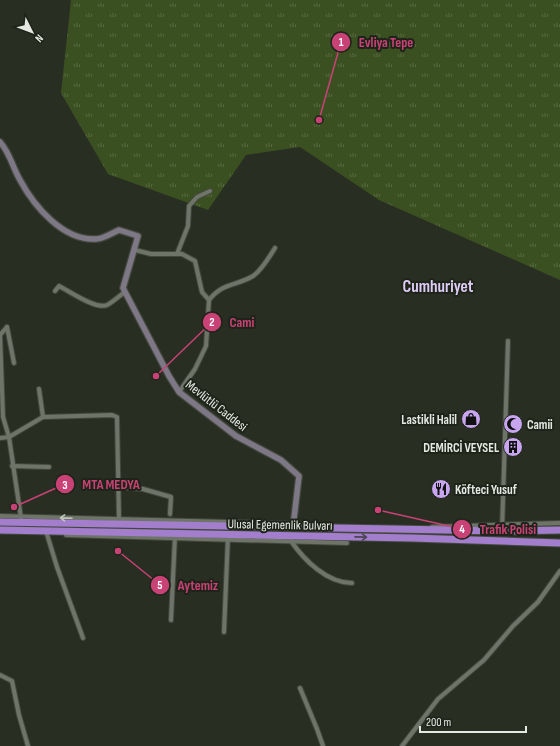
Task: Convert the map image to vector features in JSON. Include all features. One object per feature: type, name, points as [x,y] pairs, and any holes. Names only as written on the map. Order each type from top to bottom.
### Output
[{"type":"highway","name":"Ulusal Egemenlik Bulvarı","points":[[0,522],[21,519],[560,530]]},
{"type":"highway","points":[[21,519],[21,530]]},
{"type":"highway","name":"Ulusal Egemenlik Bulvarı","points":[[0,530],[175,536],[560,543]]},
{"type":"street","points":[[0,142],[8,151],[19,179],[29,194],[45,215],[67,231],[81,237],[97,239],[119,230],[138,236],[123,288],[125,292],[106,306],[86,301],[59,286],[55,291]]},
{"type":"street","points":[[177,254],[188,226],[189,206],[197,197],[210,191]]},
{"type":"street","points":[[179,392],[195,369],[206,346],[209,300],[214,294],[228,285],[253,276],[275,248]]},
{"type":"street","points":[[135,250],[151,254],[182,254],[195,261],[202,292],[209,300]]},
{"type":"street","name":"Mevlütlü Caddesi","points":[[125,292],[179,392],[236,436],[282,460],[299,476],[293,525]]},
{"type":"street","points":[[14,363],[7,327],[0,335],[3,417],[9,437],[12,466],[21,519]]},
{"type":"street","points":[[508,341],[502,528],[560,523]]},
{"type":"street","points":[[39,389],[43,418]]},
{"type":"street","points":[[0,438],[9,437],[43,418],[112,415],[117,417],[119,519]]},
{"type":"street","points":[[12,466],[49,468]]},
{"type":"street","points":[[118,487],[143,489],[171,497],[170,514]]},
{"type":"street","points":[[0,516],[21,519],[119,519],[293,525]]},
{"type":"street","points":[[0,533],[47,532],[67,598],[83,638]]},
{"type":"street","points":[[171,620],[175,536]]},
{"type":"street","points":[[224,632],[228,536],[291,541],[347,543]]},
{"type":"street","points":[[291,541],[309,562],[326,575],[336,580],[352,583]]},
{"type":"street","points":[[402,746],[438,699],[484,660],[513,626],[538,602],[560,571]]},
{"type":"street","points":[[0,675],[12,681],[19,715],[28,746]]},
{"type":"street","points":[[300,688],[317,729],[322,746]]},
{"type":"green space","points":[[71,0],[560,0],[560,280],[379,200],[300,147],[246,155],[208,210],[108,174],[61,93]]},
{"type":"place","name":"Evliya Tepe","points":[[319,120]]},
{"type":"place","name":"Cami","points":[[156,376]]},
{"type":"place","name":"Lastikli Halil","points":[[471,419]]},
{"type":"place","name":"Camii","points":[[513,424]]},
{"type":"place","name":"DEMİRCİ VEYSEL","points":[[513,447]]},
{"type":"place","name":"Köfteci Yusuf","points":[[441,489]]},
{"type":"place","name":"MTA MEDYA","points":[[14,507]]},
{"type":"place","name":"Trafik Polisi","points":[[378,510]]},
{"type":"place","name":"Aytemiz","points":[[118,551]]},
{"type":"district","name":"Cumhuriyet","points":[[438,286]]}]
